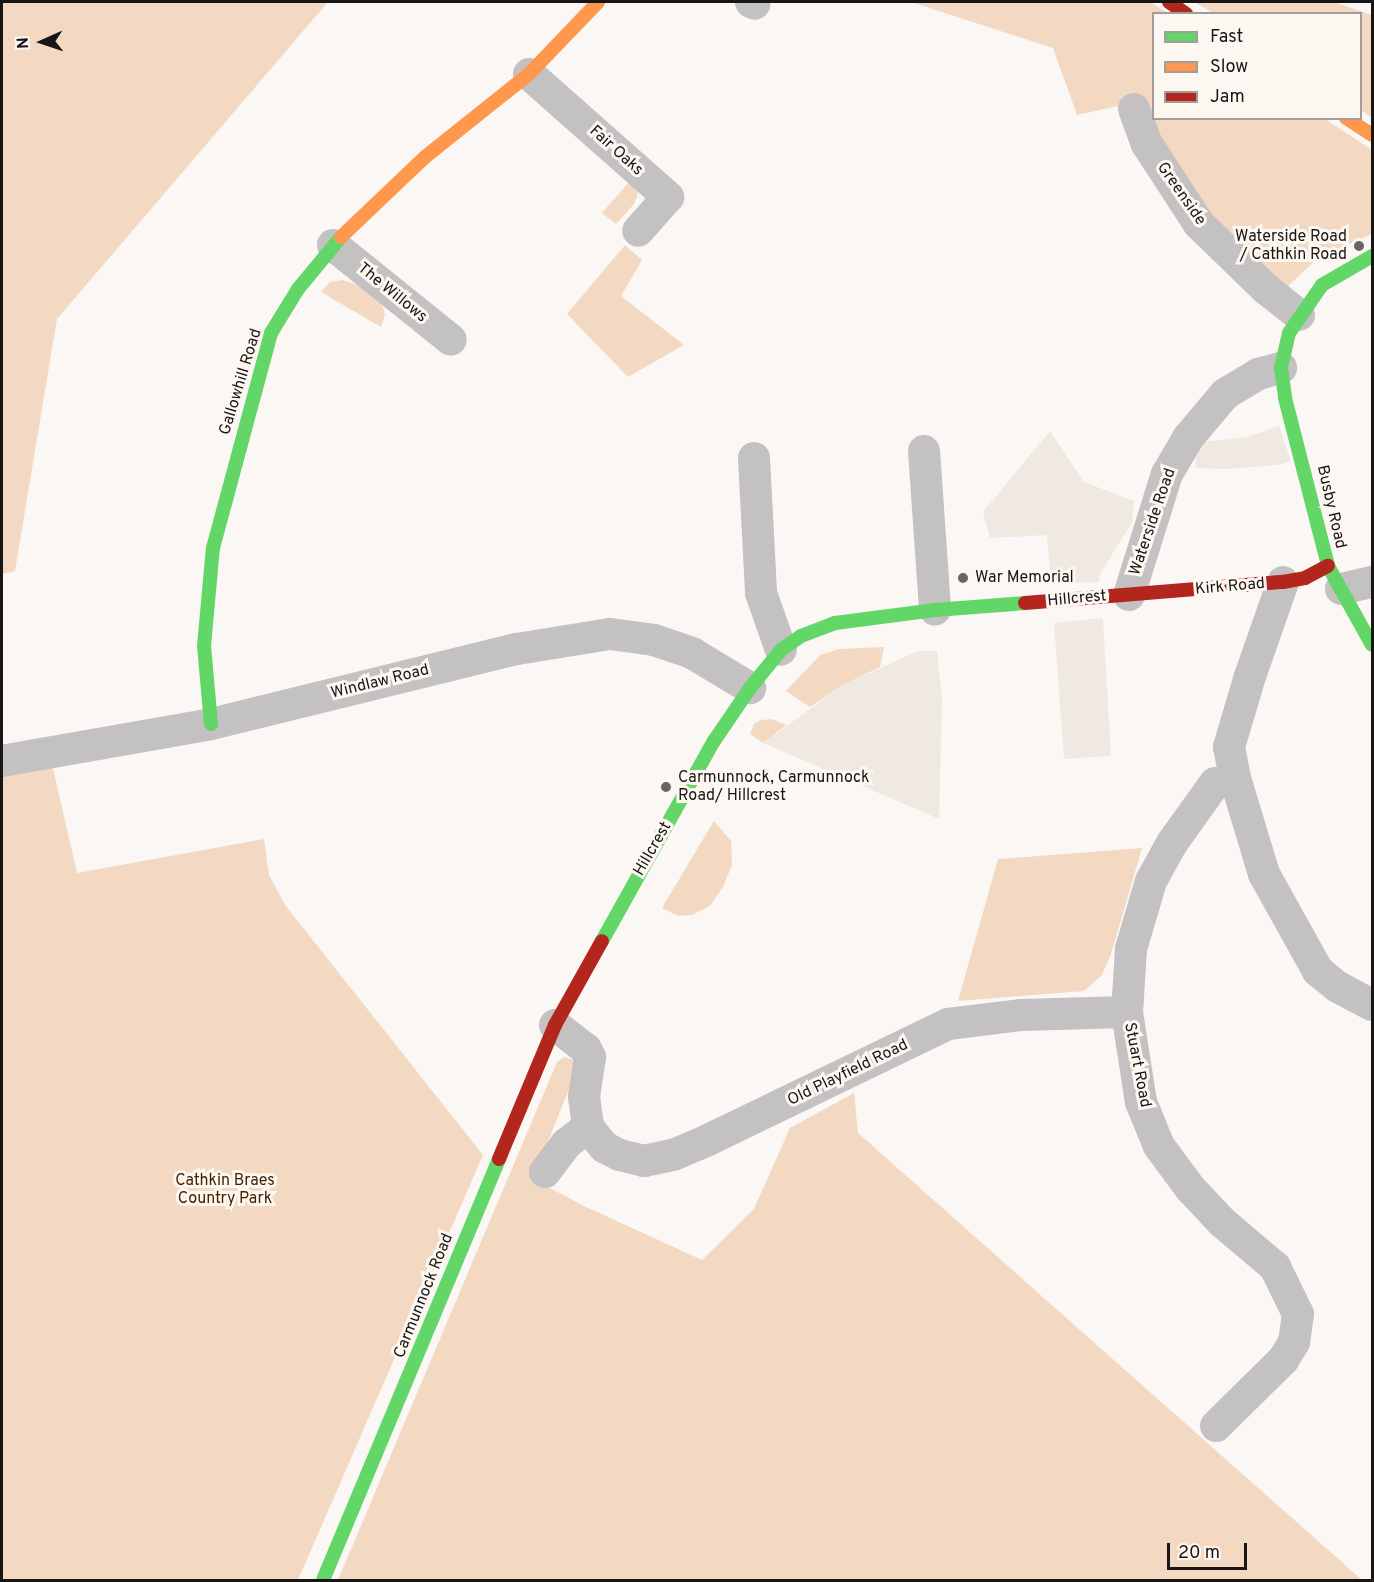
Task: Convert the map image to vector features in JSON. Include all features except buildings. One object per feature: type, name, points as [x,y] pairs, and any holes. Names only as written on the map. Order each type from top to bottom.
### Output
[{"type":"street","name":"Gallowhill Road","points":[[211,723],[204,646],[213,548],[271,333],[298,289],[333,245],[425,157],[529,74],[598,2]]},
{"type":"street","points":[[1169,2],[1183,12]]},
{"type":"street","name":"Fair Oaks","points":[[529,74],[668,197],[638,231]]},
{"type":"street","name":"Greenside","points":[[1134,109],[1147,144],[1199,224],[1266,289],[1299,315]]},
{"type":"street","points":[[1349,120],[1372,135]]},
{"type":"street","name":"The Willows","points":[[333,245],[451,340]]},
{"type":"street","points":[[1281,369],[1289,333],[1299,315],[1322,285],[1358,262],[1372,256]]},
{"type":"street","name":"Busby Road","points":[[1281,369],[1285,398],[1334,578],[1372,645]]},
{"type":"street","name":"Waterside Road","points":[[1129,595],[1167,474],[1188,438],[1225,394],[1258,374],[1281,369]]},
{"type":"street","points":[[924,451],[935,610]]},
{"type":"street","points":[[754,458],[762,593],[781,650]]},
{"type":"street","name":"Kirk Road","points":[[1129,595],[1283,582],[1305,578],[1372,582]]},
{"type":"street","points":[[1283,582],[1250,676],[1230,747],[1235,778],[1264,874],[1318,971],[1338,987],[1372,1005]]},
{"type":"street","name":"Hillcrest","points":[[555,1025],[714,741],[750,688],[781,650],[801,636],[835,623],[935,610],[1129,595]]},
{"type":"street","name":"Windlaw Road","points":[[2,761],[211,723],[517,649],[610,634],[654,640],[692,653],[750,688]]},
{"type":"street","name":"Stuart Road","points":[[1215,783],[1190,839],[1151,881],[1131,949],[1127,1012],[1141,1102],[1158,1146],[1190,1188],[1222,1222],[1275,1267],[1298,1314],[1294,1342],[1283,1360],[1233,1421]]},
{"type":"street","name":"Old Playfield Road","points":[[588,1127],[604,1147],[620,1155],[644,1161],[664,1157],[708,1140],[948,1024],[1021,1015],[1127,1012]]},
{"type":"street","points":[[545,1172],[566,1144],[588,1127],[584,1097],[590,1057],[586,1049],[555,1025]]},
{"type":"street","name":"Carmunnock Road","points":[[323,1581],[555,1025]]},
{"type":"shaded area","points":[[1279,426],[1291,461],[1278,465],[1226,469],[1196,468],[1195,452],[1204,442],[1247,437]]},
{"type":"shaded area","points":[[1050,431],[1084,482],[1134,501],[1132,522],[1099,576],[1099,582],[1051,584],[1047,535],[990,538],[983,512]]},
{"type":"shaded area","points":[[1103,618],[1111,756],[1064,759],[1054,623]]},
{"type":"shaded area","points":[[918,651],[937,651],[942,699],[939,819],[763,743],[843,685]]},
{"type":"green space","points":[[2,2],[328,2],[57,319],[15,571],[2,574]]},
{"type":"green space","points":[[911,2],[1150,2],[1166,12],[1152,12],[1152,120],[1327,120],[1372,150],[1372,234],[1318,258],[1284,290],[1233,247],[1123,105],[1077,115],[1053,48]]},
{"type":"green space","points":[[1194,2],[1334,2],[1372,15],[1372,118],[1362,111],[1362,12],[1211,12]]},
{"type":"green space","points":[[630,181],[637,186],[638,194],[634,204],[616,224],[602,213]]},
{"type":"green space","points":[[625,245],[642,260],[621,296],[684,345],[628,377],[567,314]]},
{"type":"green space","points":[[343,280],[361,286],[381,302],[385,314],[381,327],[321,292],[330,282]]},
{"type":"green space","points":[[884,647],[880,667],[843,685],[810,707],[786,691],[820,655],[839,649]]},
{"type":"green space","points":[[772,719],[786,725],[763,743],[750,734],[754,724],[761,720]]},
{"type":"green space","name":"Cathkin Braes Country Park","points":[[52,764],[77,873],[264,839],[269,875],[285,905],[483,1155],[298,1580],[2,1580],[2,774]]},
{"type":"green space","points":[[714,821],[731,841],[732,865],[723,887],[710,906],[692,915],[678,916],[662,908]]},
{"type":"green space","points":[[1142,848],[1111,954],[1102,975],[1084,991],[958,1001],[998,859]]},
{"type":"green space","points":[[564,1057],[574,1060],[577,1069],[533,1179],[584,1206],[702,1260],[754,1209],[790,1128],[854,1093],[858,1133],[1362,1580],[338,1580],[557,1062]]},
{"type":"traffic: fast","points":[[211,724],[204,646],[213,548],[271,333],[298,289],[341,237]]},
{"type":"traffic: fast","points":[[1372,256],[1322,285],[1289,333],[1281,368],[1285,398],[1328,566],[1372,645]]},
{"type":"traffic: fast","points":[[602,941],[714,741],[750,688],[781,650],[801,636],[835,623],[935,610],[1025,603]]},
{"type":"traffic: fast","points":[[323,1580],[499,1159]]},
{"type":"traffic: slow","points":[[341,237],[425,157],[529,74],[598,2]]},
{"type":"traffic: slow","points":[[1349,120],[1372,135]]},
{"type":"traffic: jam","points":[[1169,2],[1183,12]]},
{"type":"traffic: jam","points":[[1025,603],[1283,582],[1305,578],[1328,566]]},
{"type":"traffic: jam","points":[[499,1159],[555,1025],[602,941]]},
{"type":"place","name":"Waterside Road / Cathkin Road","points":[[1359,246]]},
{"type":"place","name":"War Memorial","points":[[963,578]]},
{"type":"place","name":"Carmunnock, Carmunnock Road/ Hillcrest","points":[[666,787]]}]
